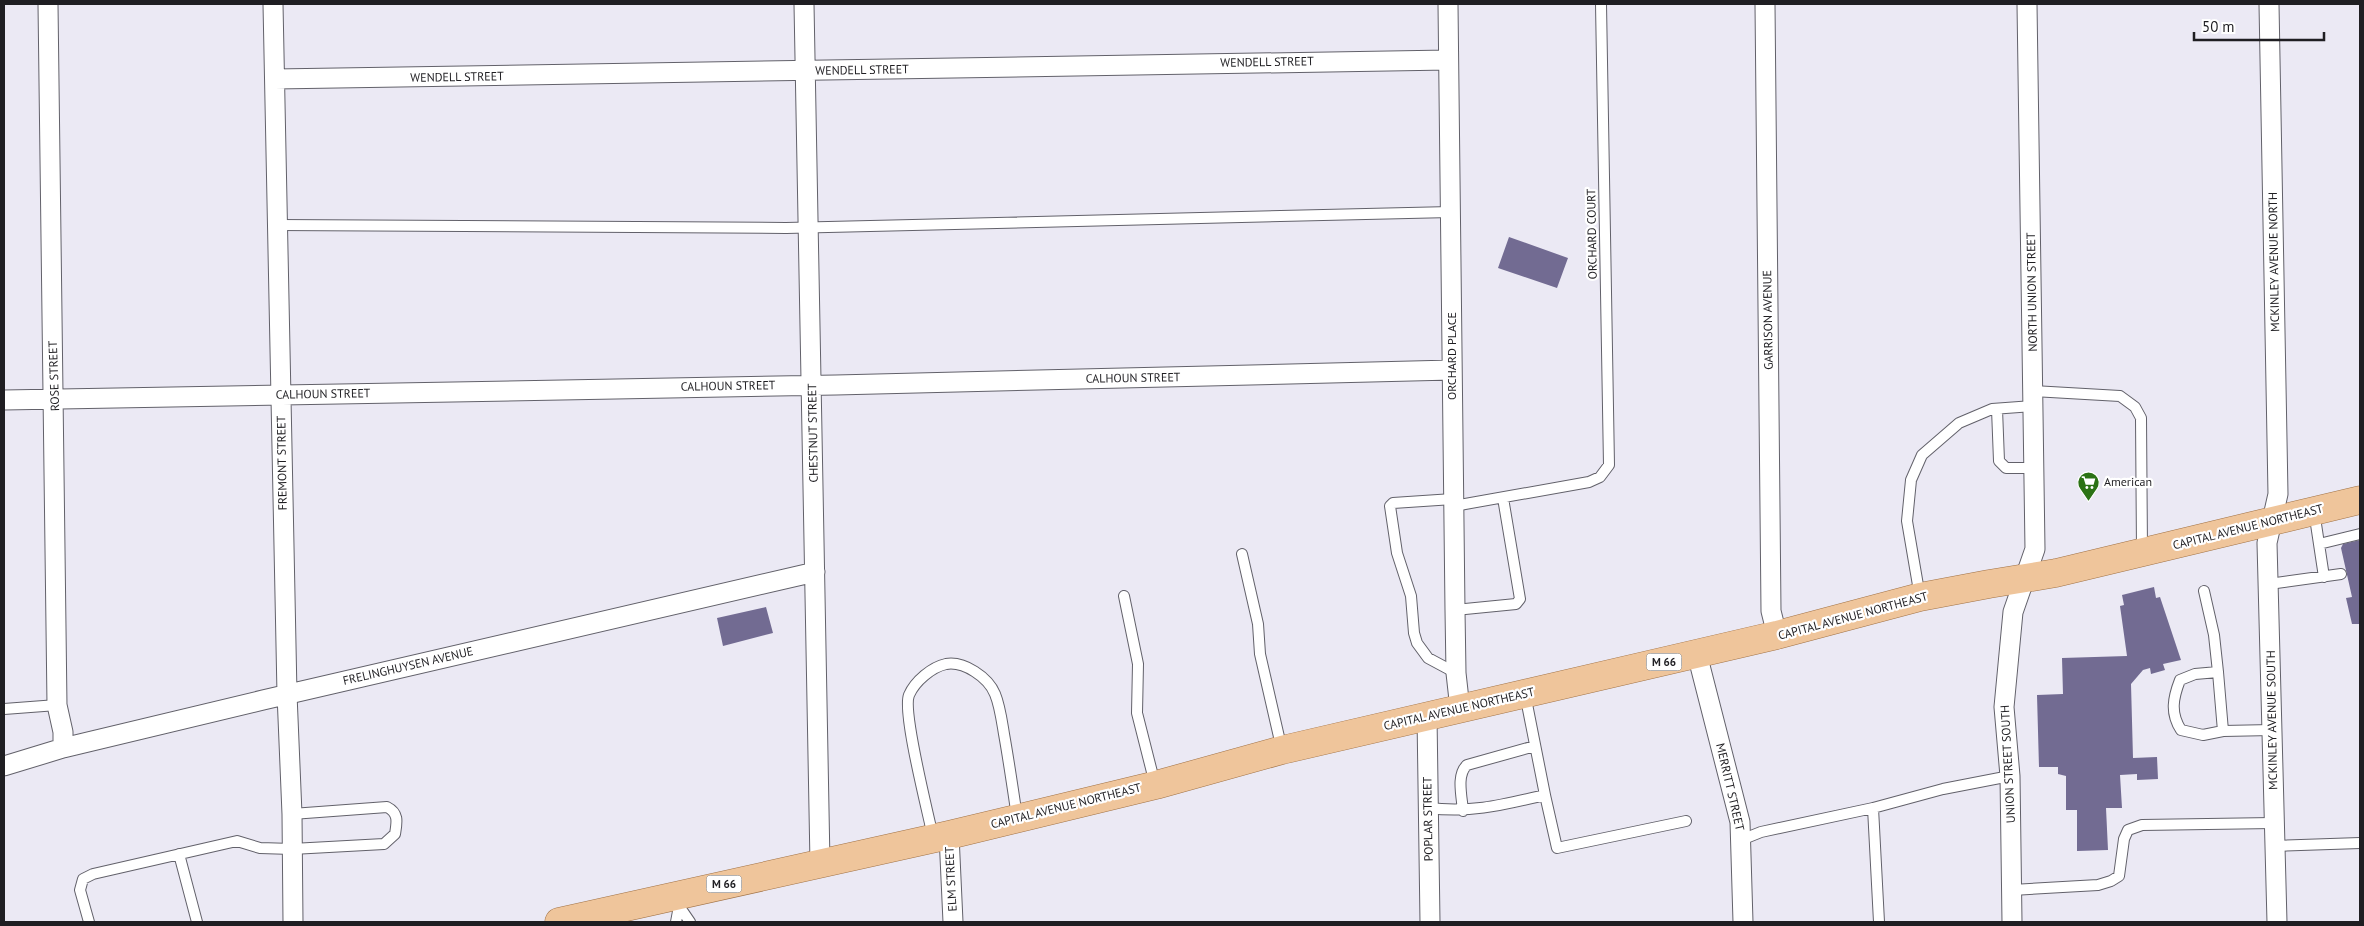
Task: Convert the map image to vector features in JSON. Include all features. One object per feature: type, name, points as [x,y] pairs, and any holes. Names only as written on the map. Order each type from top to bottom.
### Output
[{"type":"main road","name":"CAPITAL AVENUE NORTHEAST","points":[[573,921],[677,901],[820,863],[1156,785],[1282,750],[1777,635],[1920,597],[2026,578],[2142,554],[2274,519],[2360,500]]},
{"type":"street","name":"ROSE STREET","points":[[48,4],[57,705],[63,748]]},
{"type":"street","name":"FREMONT STREET","points":[[273,4],[280,396],[287,694],[292,814],[293,922]]},
{"type":"street","name":"CHESTNUT STREET","points":[[804,4],[810,227],[820,863]]},
{"type":"street","name":"ORCHARD PLACE","points":[[1448,4],[1456,673],[1460,709]]},
{"type":"street","name":"GARRISON AVENUE","points":[[1765,4],[1771,611],[1777,635]]},
{"type":"street","name":"NORTH UNION STREET","points":[[2026,578],[2035,549],[2027,4]]},
{"type":"street","name":"MCKINLEY AVENUE NORTH","points":[[2269,4],[2278,494],[2274,519]]},
{"type":"street","name":"WENDELL STREET","points":[[275,79],[1448,60]]},
{"type":"street","name":"CALHOUN STREET","points":[[4,400],[812,385],[1452,370]]},
{"type":"street","name":"MCKINLEY AVENUE SOUTH","points":[[2274,519],[2268,543],[2273,823],[2277,922]]},
{"type":"street","name":"FRELINGHUYSEN AVENUE","points":[[4,766],[63,748],[287,694],[815,572]]},
{"type":"street","name":"UNION STREET SOUTH","points":[[2012,922],[2010,776],[2004,707],[2013,612],[2026,578]]},
{"type":"street","name":"MERRITT STREET","points":[[1697,654],[1740,822],[1743,922]]},
{"type":"street","name":"POPLAR STREET","points":[[1427,716],[1430,922]]},
{"type":"street","name":"ELM STREET","points":[[941,836],[953,922]]},
{"type":"lane","name":"ORCHARD COURT","points":[[1503,498],[1589,482],[1600,477],[1609,465],[1601,4]]},
{"type":"lane","points":[[277,225],[810,227],[1451,212]]},
{"type":"lane","points":[[1920,597],[1907,521],[1911,480],[1922,455],[1959,423],[1997,409],[2033,399],[2120,396],[2136,407],[2141,418],[2142,554]]},
{"type":"lane","points":[[1997,409],[2000,461],[2006,468],[2034,468]]},
{"type":"lane","points":[[1455,610],[1516,604],[1520,599],[1503,498],[1454,502],[1393,503],[1390,506],[1397,553],[1408,583],[1417,643],[1428,658],[1456,673]]},
{"type":"lane","points":[[2314,510],[2324,577]]},
{"type":"lane","points":[[2319,544],[2360,534]]},
{"type":"lane","points":[[1242,554],[1258,624],[1260,654],[1282,750]]},
{"type":"lane","points":[[2269,584],[2341,574]]},
{"type":"lane","points":[[2204,591],[2214,635],[2223,732]]},
{"type":"lane","points":[[1124,596],[1138,664],[1137,712],[1156,785]]},
{"type":"lane","points":[[941,836],[912,736],[908,715],[909,695],[921,679],[932,669],[945,664],[958,663],[975,671],[995,693],[1002,721],[1017,818]]},
{"type":"lane","points":[[2218,672],[2196,674],[2180,680],[2173,698],[2174,718],[2181,730],[2203,735],[2223,732],[2272,730]]},
{"type":"lane","points":[[1525,694],[1557,848],[1686,821]]},
{"type":"lane","points":[[4,709],[57,705]]},
{"type":"lane","points":[[1463,811],[1461,780],[1463,768],[1467,765],[1535,746]]},
{"type":"lane","points":[[1742,840],[1761,832],[1873,808],[1943,789],[2010,776]]},
{"type":"lane","points":[[1428,808],[1463,811],[1487,809],[1546,794]]},
{"type":"lane","points":[[89,922],[80,890],[83,879],[93,874],[237,841],[260,848],[292,849],[384,844],[396,834],[397,817],[394,810],[387,807],[292,814]]},
{"type":"lane","points":[[1873,808],[1879,922]]},
{"type":"lane","points":[[2012,890],[2098,885],[2111,881],[2119,876],[2124,838],[2128,830],[2142,825],[2273,823]]},
{"type":"lane","points":[[2274,846],[2360,843]]},
{"type":"lane","points":[[179,854],[197,922]]},
{"type":"lane","points":[[676,922],[677,901]]},
{"type":"lane","points":[[677,901],[690,922]]},
{"type":"building","points":[[1509,237],[1568,258],[1557,288],[1498,268]]},
{"type":"building","points":[[2360,540],[2360,624],[2352,624],[2346,598],[2352,597],[2341,548],[2343,544]]},
{"type":"building","points":[[2154,587],[2156,598],[2160,597],[2181,660],[2163,664],[2165,670],[2151,674],[2150,668],[2143,670],[2131,684],[2133,758],[2157,757],[2158,779],[2137,780],[2137,774],[2120,775],[2122,808],[2106,808],[2108,850],[2077,851],[2077,810],[2066,810],[2066,776],[2058,774],[2058,767],[2039,767],[2037,695],[2063,694],[2062,658],[2127,656],[2120,606],[2124,605],[2122,595]]},
{"type":"building","points":[[766,607],[773,633],[723,646],[717,618]]},
{"type":"place","name":"American","points":[[2088,501]]}]
